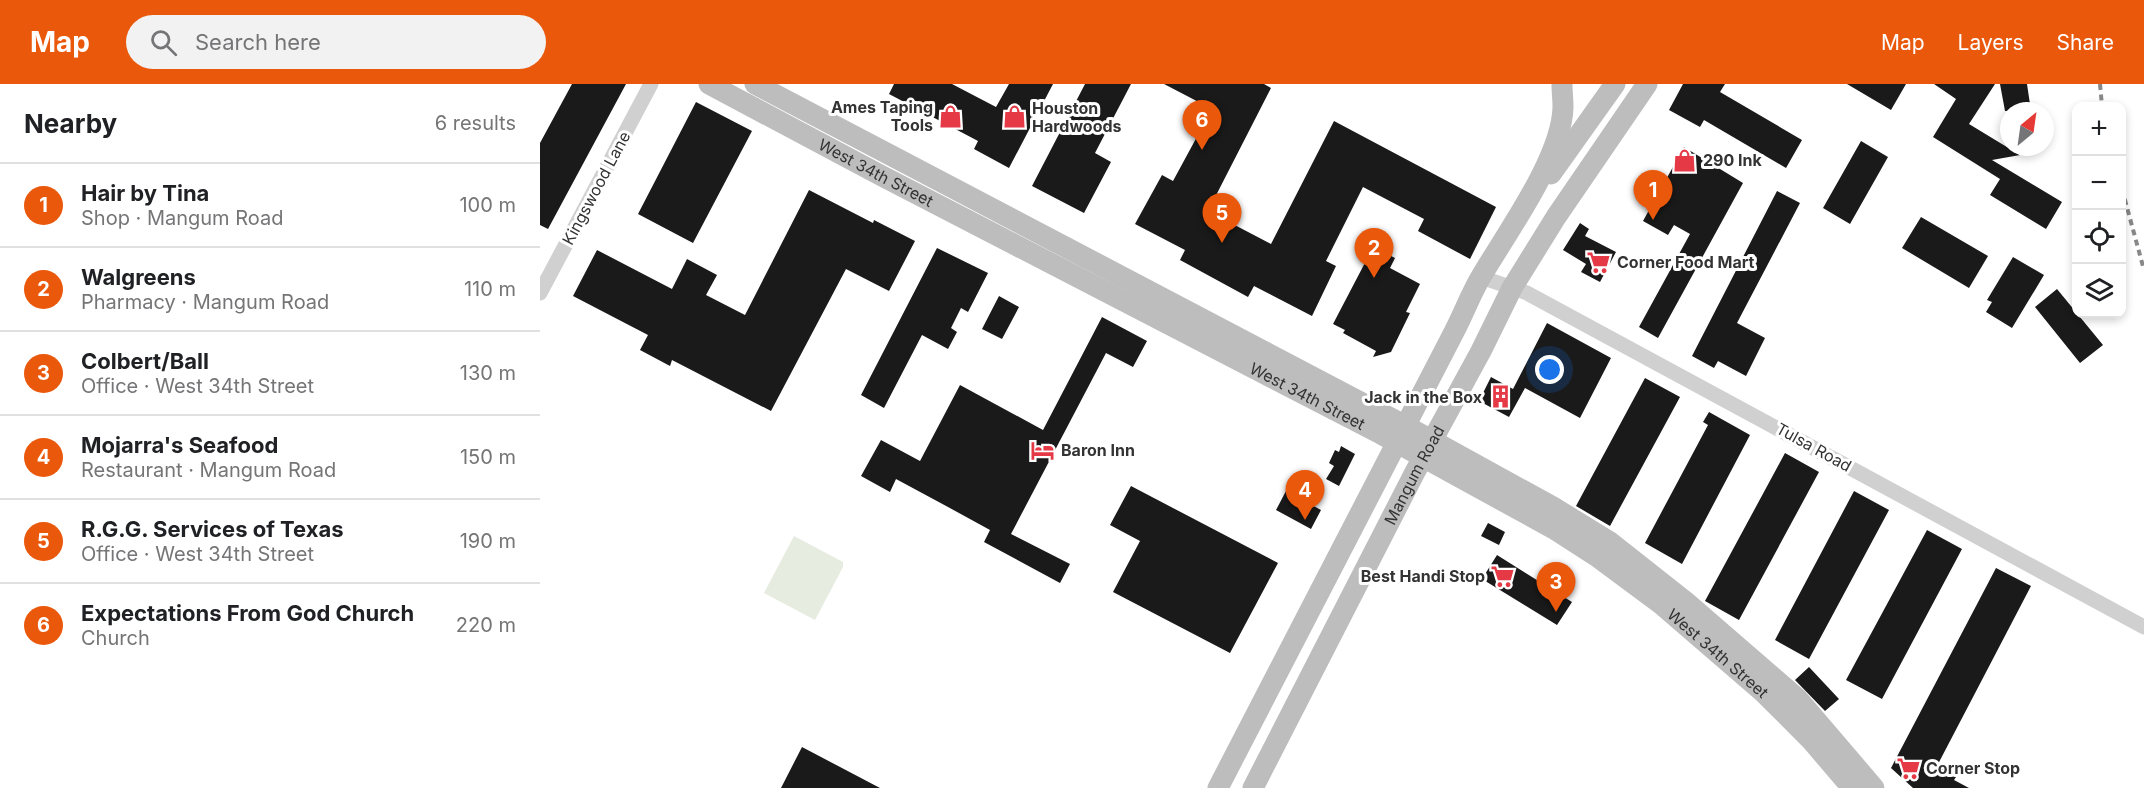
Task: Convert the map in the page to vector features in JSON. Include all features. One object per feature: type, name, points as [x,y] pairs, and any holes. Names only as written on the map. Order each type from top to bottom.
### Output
[{"type":"main road","name":"West 34th Street","points":[[709,84],[942,207],[1402,434]]},
{"type":"main road","name":"West 34th Street","points":[[755,84],[953,188],[1402,434],[1554,528],[1605,550],[1686,602],[1797,699],[1874,788]]},
{"type":"main road","name":"Mangum Road","points":[[1218,788],[1481,277],[1527,202],[1554,146],[1563,108],[1562,84]]},
{"type":"main road","name":"Mangum Road","points":[[1527,202],[1538,192],[1616,84]]},
{"type":"main road","name":"Mangum Road","points":[[1253,788],[1512,288],[1641,86]]},
{"type":"main road","points":[[942,207],[953,188]]},
{"type":"main road","name":"West 34th Street","points":[[1605,550],[1661,604],[1763,692],[1811,740],[1852,788]]},
{"type":"main road","points":[[1305,619],[1332,634]]},
{"type":"street","name":"Kingswood Lane","points":[[540,293],[651,84]]},
{"type":"street","name":"Tulsa Road","points":[[1481,277],[1527,293],[2144,627]]},
{"type":"shaded area","points":[[794,536],[843,562],[843,567],[815,620],[764,593]]},
{"type":"building","points":[[572,84],[626,84],[548,229],[540,225],[540,143]]},
{"type":"building","points":[[894,84],[952,84],[996,107],[1009,84],[1053,84],[1009,168],[974,149],[978,141],[889,94]]},
{"type":"building","points":[[1085,84],[1131,84],[1095,153],[1111,162],[1084,213],[1032,186]]},
{"type":"building","points":[[1164,84],[1264,84],[1271,88],[1208,211],[1271,244],[1334,121],[1496,207],[1470,259],[1418,231],[1424,219],[1363,187],[1326,261],[1336,266],[1312,316],[1254,286],[1248,297],[1180,260],[1185,250],[1135,224],[1162,175],[1173,181],[1212,109]]},
{"type":"building","points":[[1683,84],[1725,84],[1720,92],[1802,140],[1786,168],[1704,120],[1700,127],[1669,110]]},
{"type":"building","points":[[1847,84],[1906,84],[1891,110]]},
{"type":"building","points":[[1934,84],[1995,84],[1969,124],[2000,143],[2000,156],[2014,156],[1992,160],[2062,202],[2046,229],[1990,195],[2000,179],[1933,137],[1956,99]]},
{"type":"building","points":[[2000,84],[2027,84],[2030,102],[2003,102]]},
{"type":"building","points":[[696,102],[752,131],[693,243],[638,214]]},
{"type":"building","points":[[1861,141],[1888,157],[1850,224],[1823,208]]},
{"type":"building","points":[[1684,147],[1743,183],[1658,338],[1639,327],[1690,234],[1674,225],[1668,235],[1643,221]]},
{"type":"building","points":[[809,190],[873,223],[874,220],[915,241],[889,291],[846,269],[771,411],[672,360],[670,366],[640,350],[648,335],[573,296],[597,250],[672,289],[687,259],[717,275],[706,295],[745,315]]},
{"type":"building","points":[[1777,191],[1800,203],[1737,323],[1765,338],[1746,376],[1718,361],[1714,368],[1692,356]]},
{"type":"building","points":[[1921,217],[1988,256],[1969,288],[1902,248]]},
{"type":"building","points":[[1580,223],[1589,229],[1585,236],[1616,252],[1600,282],[1581,272],[1586,264],[1563,250]]},
{"type":"building","points":[[937,248],[988,273],[968,312],[961,308],[951,328],[957,332],[948,349],[922,335],[884,408],[861,395]]},
{"type":"building","points":[[1381,251],[1395,258],[1390,268],[1420,284],[1406,312],[1410,313],[1391,352],[1373,357],[1376,351],[1343,333],[1345,330],[1333,324],[1368,257],[1376,261]]},
{"type":"building","points":[[2013,257],[2044,275],[2012,328],[1986,312],[1992,302],[1987,300]]},
{"type":"building","points":[[2057,289],[2072,307],[2072,318],[2081,318],[2103,345],[2080,363],[2035,307]]},
{"type":"building","points":[[999,296],[1019,307],[1002,339],[982,329]]},
{"type":"building","points":[[1102,317],[1147,341],[1133,367],[1106,353],[1011,534],[1070,564],[1060,583],[984,542],[990,530],[896,479],[890,492],[861,476],[881,440],[920,461],[960,385],[1043,430]]},
{"type":"building","points":[[1547,323],[1611,358],[1580,418],[1525,388],[1509,417],[1479,401],[1491,377],[1513,389]]},
{"type":"building","points":[[1645,378],[1680,397],[1610,526],[1576,506]]},
{"type":"building","points":[[1709,412],[1750,435],[1682,564],[1645,543],[1708,425],[1703,422]]},
{"type":"building","points":[[1341,446],[1355,454],[1339,486],[1326,479],[1334,466],[1329,463],[1335,450],[1339,452]]},
{"type":"building","points":[[1785,453],[1819,472],[1739,620],[1705,601]]},
{"type":"building","points":[[1131,486],[1278,563],[1230,653],[1113,592],[1140,541],[1110,525]]},
{"type":"building","points":[[1286,491],[1321,510],[1311,529],[1276,510]]},
{"type":"building","points":[[1854,491],[1889,510],[1809,659],[1775,640]]},
{"type":"building","points":[[1488,523],[1505,532],[1499,545],[1481,536]]},
{"type":"building","points":[[1927,530],[1962,549],[1882,699],[1846,680]]},
{"type":"building","points":[[1497,555],[1572,602],[1557,625],[1482,579]]},
{"type":"building","points":[[1996,568],[2031,586],[1937,766],[1956,777],[1954,780],[1969,788],[1913,788],[1891,768]]},
{"type":"building","points":[[1809,667],[1839,699],[1825,711],[1795,680]]},
{"type":"building","points":[[802,747],[880,788],[781,788]]},
{"type":"railway","points":[[2100,84],[2102,102]]},
{"type":"railway","points":[[2126,204],[2144,270]]},
{"type":"place","name":"Ames Taping Tools","points":[[951,116]]},
{"type":"place","name":"Houston Hardwoods","points":[[1014,117]]},
{"type":"place","name":"Expectations From God Church","points":[[1202,150]]},
{"type":"place","name":"290 Ink","points":[[1685,160]]},
{"type":"place","name":"Hair by Tina","points":[[1653,220]]},
{"type":"place","name":"R.G.G. Services of Texas","points":[[1222,243]]},
{"type":"place","name":"Corner Food Mart","points":[[1599,262]]},
{"type":"place","name":"Walgreens","points":[[1374,278]]},
{"type":"place","name":"Jack in the Box","points":[[1500,397]]},
{"type":"place","name":"Baron Inn","points":[[1043,450]]},
{"type":"place","name":"Mojarra's Seafood","points":[[1305,520]]},
{"type":"place","name":"Best Handi Stop","points":[[1503,576]]},
{"type":"place","name":"Colbert/Ball","points":[[1556,612]]},
{"type":"place","name":"Corner Stop","points":[[1908,768]]}]
